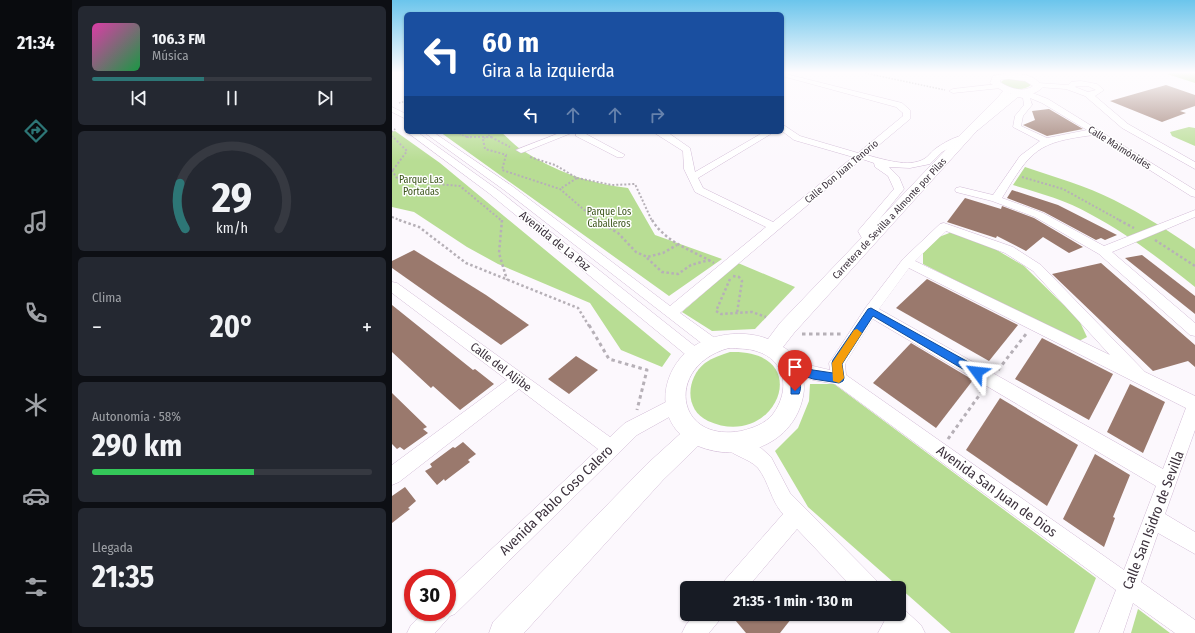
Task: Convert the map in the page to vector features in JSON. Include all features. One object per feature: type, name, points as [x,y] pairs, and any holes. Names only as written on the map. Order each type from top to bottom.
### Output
[{"type":"main road","name":"Carretera de Sevilla a Almonte por Pilas","points":[[772,348],[787,328],[868,239],[998,103]]},
{"type":"main road","points":[[744,340],[759,343],[772,348],[783,357],[791,367],[796,382],[794,399],[786,415],[772,430],[753,439],[732,443],[712,441],[694,434],[681,421],[674,406],[674,392],[678,378],[685,365],[696,355],[714,345],[729,341],[744,340]]},
{"type":"main road","points":[[504,633],[654,472],[694,434]]},
{"type":"street","name":"Calle Don Juan Tenorio","points":[[670,313],[907,117],[907,112],[904,108],[891,103]]},
{"type":"street","points":[[784,128],[798,138],[859,157],[891,165],[910,165],[927,162],[940,150],[966,135],[996,112],[1005,103]]},
{"type":"street","points":[[1027,103],[1028,105],[1019,116],[1017,127],[1047,140]]},
{"type":"street","name":"Calle Maimónides","points":[[1048,103],[1195,194]]},
{"type":"street","points":[[1098,103],[1125,126],[1195,166]]},
{"type":"street","points":[[392,109],[400,121]]},
{"type":"street","points":[[996,199],[1024,158],[1036,146],[1047,140],[1096,132]]},
{"type":"street","name":"Avenida de La Paz","points":[[414,134],[494,192],[696,355]]},
{"type":"street","name":"Avenida de La Paz","points":[[430,134],[508,188],[670,313],[714,345]]},
{"type":"street","points":[[521,150],[571,134]]},
{"type":"street","points":[[581,134],[620,155]]},
{"type":"street","points":[[664,134],[687,150],[688,167],[699,190],[774,227]]},
{"type":"street","points":[[693,177],[767,134]]},
{"type":"street","points":[[859,157],[886,169],[896,178],[899,188],[864,231],[868,239]]},
{"type":"street","points":[[688,167],[709,168]]},
{"type":"street","points":[[960,190],[996,199],[1039,215],[1071,232],[1103,252],[1195,331]]},
{"type":"street","points":[[1103,252],[1195,213]]},
{"type":"street","points":[[839,378],[837,363],[871,311],[907,262],[944,226],[1009,250],[1037,268],[1139,376]]},
{"type":"street","points":[[907,262],[1195,405]]},
{"type":"street","name":"Calle del Aljibe","points":[[392,286],[610,448]]},
{"type":"street","points":[[871,311],[1168,482]]},
{"type":"street","name":"Avenida San Juan de Dios","points":[[791,367],[813,374],[839,378],[1128,584],[1194,633]]},
{"type":"street","points":[[392,475],[519,380]]},
{"type":"street","name":"Calle San Isidro de Sevilla","points":[[1111,633],[1128,584],[1168,482],[1195,405]]},
{"type":"street","name":"Avenida Pablo Coso Calero","points":[[456,597],[631,429],[674,406]]},
{"type":"street","points":[[732,443],[755,454],[765,463],[783,500],[861,581]]},
{"type":"street","points":[[739,581],[796,514]]},
{"type":"street","points":[[1154,518],[1195,544]]},
{"type":"street","points":[[419,633],[431,621]]},
{"type":"street","points":[[694,633],[704,621]]},
{"type":"path","points":[[392,132],[400,121]]},
{"type":"path","points":[[462,134],[472,138],[483,139],[492,137]]},
{"type":"path","points":[[488,134],[507,144],[511,148]]},
{"type":"path","points":[[392,136],[407,151],[392,170],[396,177],[402,181],[460,186],[501,218],[503,222],[498,252],[507,280]]},
{"type":"path","points":[[483,139],[485,148],[506,155],[510,154]]},
{"type":"path","points":[[506,155],[502,170],[560,189],[601,224],[618,233],[636,252],[647,257],[662,272],[678,274],[691,265],[709,260]]},
{"type":"path","points":[[528,157],[555,165],[577,178],[612,185],[635,184],[647,212],[658,230],[677,245],[694,251],[724,269]]},
{"type":"path","points":[[1012,174],[1063,189],[1146,235],[1195,266]]},
{"type":"path","points":[[560,189],[577,178]]},
{"type":"path","points":[[392,217],[419,227],[466,263],[578,308],[609,359],[647,370],[631,429]]},
{"type":"path","points":[[647,257],[663,253],[677,245]]},
{"type":"path","points":[[736,313],[742,281],[739,277],[728,275],[731,280],[716,311],[721,314],[752,312],[766,317]]},
{"type":"path","points":[[801,334],[856,334]]},
{"type":"green space","points":[[1189,127],[1195,128],[1195,146],[1172,136],[1170,132]]},
{"type":"green space","name":"Parque Las Portadas","points":[[395,131],[440,163],[671,354],[662,367],[621,350],[590,303],[498,264],[467,247],[414,212],[392,207],[392,132]]},
{"type":"green space","name":"Parque Los Caballeros","points":[[443,134],[503,134],[522,150],[560,170],[586,180],[628,188],[655,235],[722,259],[669,296]]},
{"type":"green space","points":[[1025,167],[1081,186],[1114,200],[1155,223],[1195,249],[1195,287],[1170,267],[1118,230],[1081,209],[1062,201],[1013,185]]},
{"type":"green space","points":[[952,232],[995,249],[1024,266],[1079,320],[1087,337],[1077,342],[923,264],[923,252],[939,237]]},
{"type":"green space","points":[[738,263],[795,287],[755,329],[712,331],[682,312]]},
{"type":"green space","points":[[730,352],[757,355],[773,366],[780,381],[778,397],[768,412],[752,423],[732,427],[708,421],[700,416],[691,402],[690,394],[691,385],[699,369],[705,363],[720,355]]},
{"type":"green space","points":[[810,384],[834,384],[1096,578],[1074,633],[951,633],[906,593],[906,581],[892,581],[808,507],[775,451],[798,428],[809,401]]},
{"type":"green space","points":[[1138,609],[1170,633],[1131,633]]},
{"type":"building","points":[[1114,103],[1195,103],[1195,106],[1180,111],[1186,113],[1162,122]]},
{"type":"building","points":[[1049,109],[1083,129],[1047,136],[1023,125],[1035,120],[1032,111]]},
{"type":"building","points":[[1012,190],[1058,205],[1117,235],[1105,240],[1101,238],[1096,240],[1044,212],[1007,198]]},
{"type":"building","points":[[965,198],[1001,209],[1002,206],[1034,218],[1083,247],[1069,253],[1043,237],[1026,251],[997,236],[996,238],[947,222]]},
{"type":"building","points":[[414,250],[486,295],[529,325],[501,345],[392,268],[392,261]]},
{"type":"building","points":[[1142,255],[1195,296],[1195,314],[1125,258]]},
{"type":"building","points":[[1101,263],[1195,345],[1195,367],[1188,361],[1153,371],[1052,274]]},
{"type":"building","points":[[927,279],[1018,325],[989,361],[896,308]]},
{"type":"building","points":[[392,305],[473,370],[475,369],[494,384],[460,410],[433,386],[431,388],[392,352]]},
{"type":"building","points":[[1042,338],[1113,374],[1089,420],[1015,379]]},
{"type":"building","points":[[911,343],[973,380],[936,428],[873,383]]},
{"type":"building","points":[[576,356],[598,370],[569,394],[548,379]]},
{"type":"building","points":[[1130,384],[1165,402],[1143,453],[1107,432]]},
{"type":"building","points":[[392,393],[427,427],[423,429],[428,433],[404,450],[400,447],[397,449],[392,444]]},
{"type":"building","points":[[1000,398],[1078,445],[1047,506],[966,450]]},
{"type":"building","points":[[463,442],[476,454],[468,460],[470,462],[445,481],[444,479],[437,485],[425,471],[432,467],[430,464],[453,447],[455,448]]},
{"type":"building","points":[[1095,454],[1130,475],[1113,517],[1115,518],[1104,547],[1063,519]]},
{"type":"building","points":[[405,487],[416,501],[408,508],[410,509],[392,523],[392,496]]},
{"type":"building","points":[[736,621],[789,621],[780,633],[746,633]]},
{"type":"slow traffic","points":[[836,378],[839,378],[837,363],[857,333]]},
{"type":"route","points":[[795,391],[796,382],[791,367],[813,374],[839,378],[837,363],[871,311],[977,372]]}]
